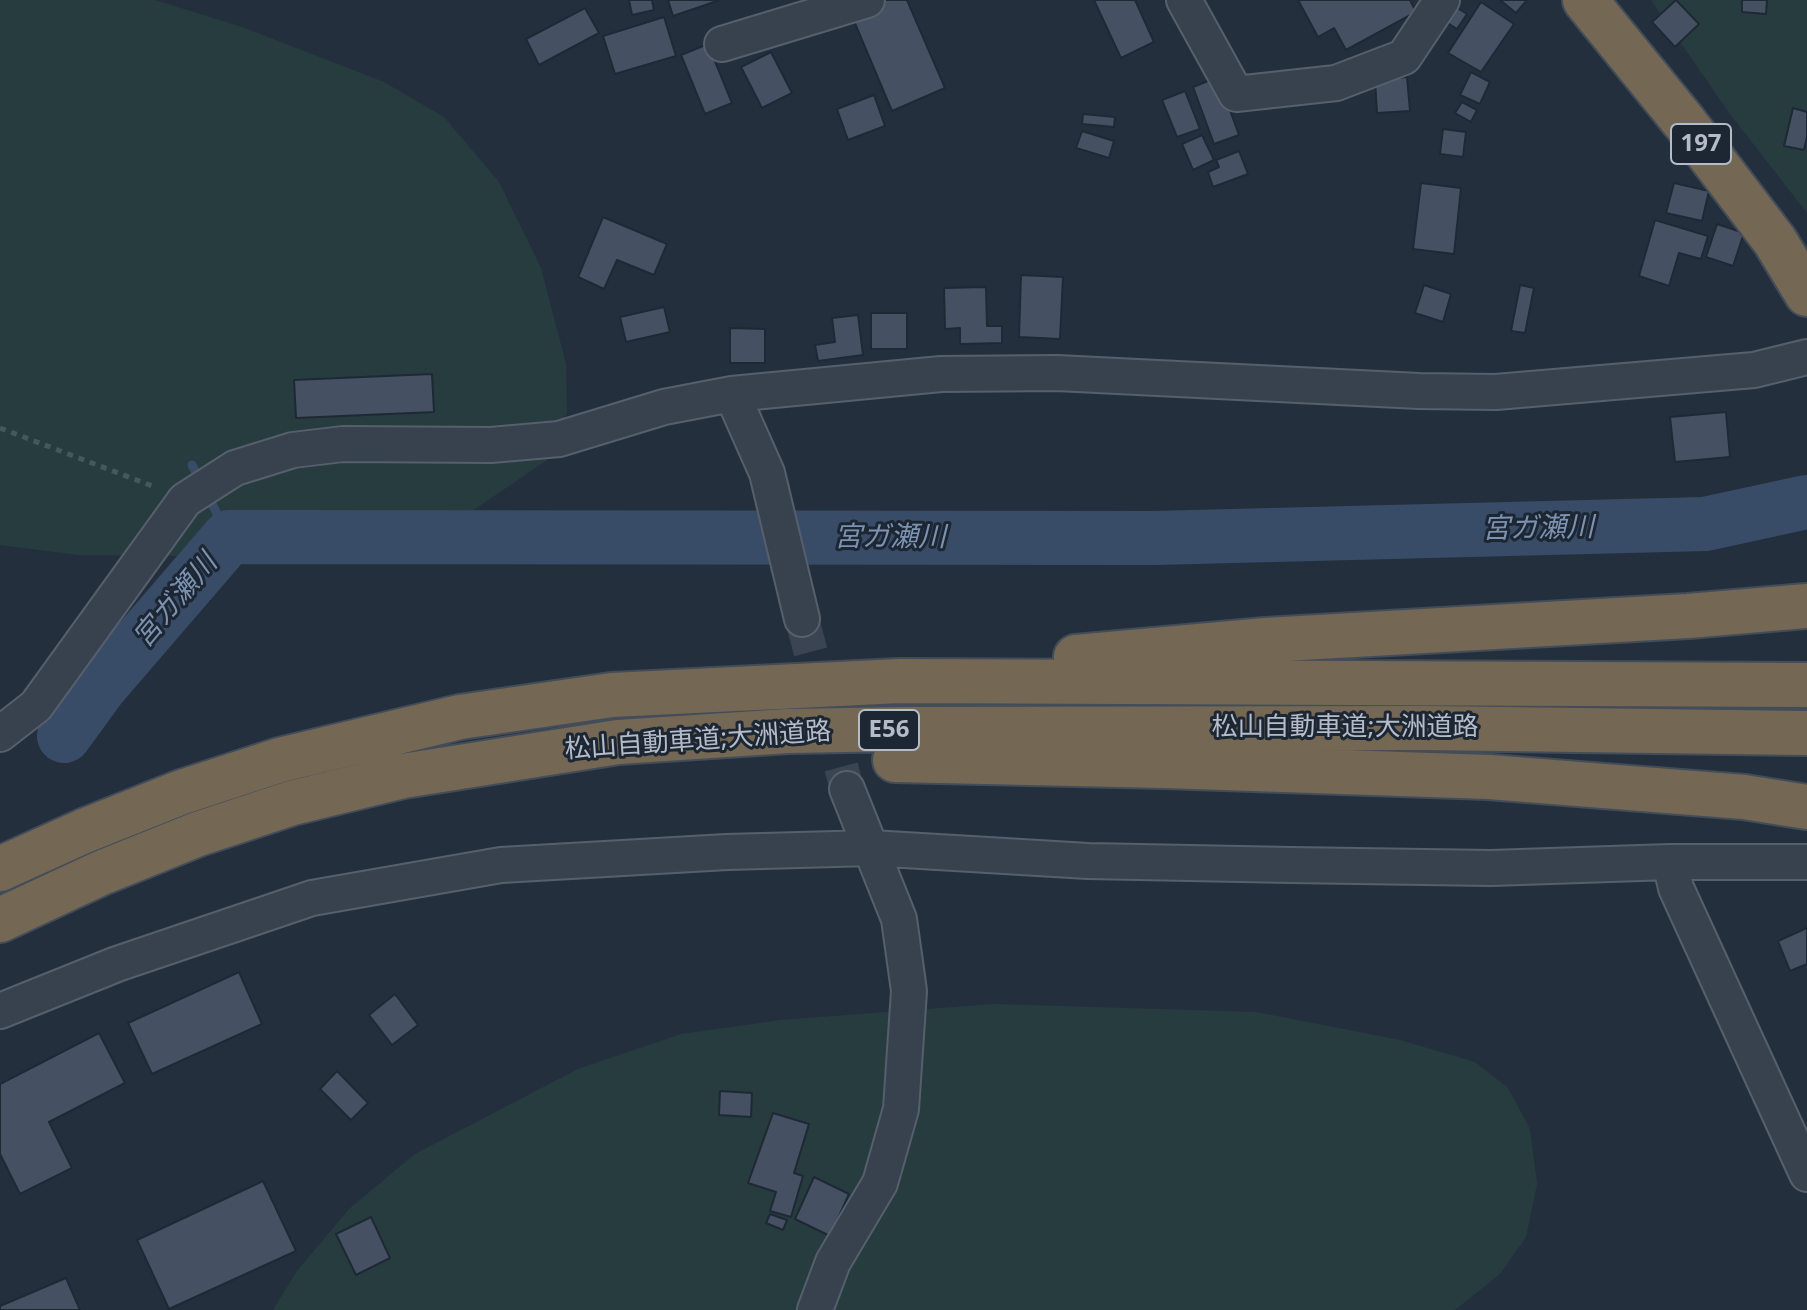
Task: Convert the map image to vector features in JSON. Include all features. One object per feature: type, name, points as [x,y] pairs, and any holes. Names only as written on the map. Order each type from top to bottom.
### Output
[{"type":"highway","name":"197","points":[[1585,0],[1757,217],[1807,294]]},
{"type":"highway","points":[[612,695],[778,672],[1070,658],[1266,640],[1688,616],[1807,606]]},
{"type":"highway","name":"松山自動車道;大洲道路","points":[[0,869],[182,792],[280,760],[460,717],[612,695],[900,681],[1807,685]]},
{"type":"highway","name":"松山自動車道;大洲道路","points":[[0,920],[101,873],[292,803],[403,776],[618,742],[788,731],[1427,728],[1807,733]]},
{"type":"highway","points":[[472,764],[933,759],[1165,766],[1489,777],[1744,797],[1807,807]]},
{"type":"street","points":[[722,44],[867,0]]},
{"type":"street","points":[[1184,0],[1236,94],[1336,83],[1404,57],[1442,0]]},
{"type":"street","points":[[0,734],[36,706],[185,500],[235,468],[293,450],[343,444],[491,445],[559,439],[664,407],[732,394],[941,374],[1057,373],[1496,392],[1754,370],[1807,357]]},
{"type":"street","points":[[732,394],[767,473],[802,619]]},
{"type":"street","points":[[815,1310],[833,1262],[880,1183],[901,1109],[909,991],[899,919],[847,789]]},
{"type":"street","points":[[0,1011],[117,964],[312,898],[501,865],[727,852],[871,848],[1088,861],[1275,865],[1491,868],[1670,862],[1807,862]]},
{"type":"street","points":[[1670,862],[1676,888],[1807,1174]]},
{"type":"path","points":[[0,428],[185,500]]},
{"type":"green space","points":[[0,0],[155,0],[242,27],[384,82],[444,117],[499,182],[541,268],[566,364],[567,413],[547,460],[459,520],[407,536],[353,547],[296,547],[196,556],[79,555],[0,545]]},
{"type":"green space","points":[[1651,0],[1807,0],[1807,213],[1730,114]]},
{"type":"green space","points":[[994,1004],[1256,1012],[1400,1040],[1475,1062],[1508,1088],[1530,1129],[1537,1184],[1526,1237],[1500,1274],[1455,1310],[273,1310],[297,1271],[349,1209],[415,1154],[578,1069],[681,1034],[781,1020]]},
{"type":"building","points":[[629,0],[652,0],[654,10],[632,15]]},
{"type":"building","points":[[668,0],[720,0],[673,16]]},
{"type":"building","points":[[883,0],[907,0],[945,88],[892,111],[851,14]]},
{"type":"building","points":[[1094,0],[1135,0],[1154,42],[1121,58]]},
{"type":"building","points":[[1298,0],[1410,0],[1416,12],[1346,50],[1334,28],[1318,37]]},
{"type":"building","points":[[1500,0],[1527,0],[1516,13]]},
{"type":"building","points":[[1676,0],[1699,24],[1675,47],[1652,22]]},
{"type":"building","points":[[1742,0],[1767,0],[1766,14],[1742,12]]},
{"type":"building","points":[[1481,2],[1514,24],[1481,72],[1448,53]]},
{"type":"building","points":[[1456,7],[1467,14],[1457,29],[1446,22]]},
{"type":"building","points":[[585,8],[599,33],[539,65],[526,39]]},
{"type":"building","points":[[664,17],[676,56],[615,74],[603,36]]},
{"type":"building","points":[[708,44],[732,103],[705,114],[681,55]]},
{"type":"building","points":[[771,52],[792,93],[762,108],[741,67]]},
{"type":"building","points":[[1471,72],[1490,82],[1480,104],[1460,95]]},
{"type":"building","points":[[1218,77],[1239,135],[1214,144],[1193,87]]},
{"type":"building","points":[[1407,77],[1410,111],[1377,113],[1375,80]]},
{"type":"building","points":[[1185,91],[1200,129],[1177,137],[1162,100]]},
{"type":"building","points":[[874,95],[885,126],[848,140],[837,109]]},
{"type":"building","points":[[1462,102],[1477,110],[1471,122],[1455,113]]},
{"type":"building","points":[[1793,108],[1807,112],[1804,150],[1784,146]]},
{"type":"building","points":[[1083,114],[1115,117],[1114,127],[1082,124]]},
{"type":"building","points":[[1443,129],[1466,132],[1463,157],[1440,154]]},
{"type":"building","points":[[1082,131],[1114,141],[1109,158],[1076,148]]},
{"type":"building","points":[[1202,135],[1214,160],[1193,170],[1182,144]]},
{"type":"building","points":[[1239,151],[1248,174],[1213,187],[1208,172],[1219,167],[1216,160]]},
{"type":"building","points":[[1421,183],[1461,188],[1454,254],[1413,249]]},
{"type":"building","points":[[1674,183],[1709,191],[1702,221],[1666,213]]},
{"type":"building","points":[[603,217],[667,244],[654,275],[617,260],[604,289],[578,277]]},
{"type":"building","points":[[1655,220],[1708,236],[1701,259],[1679,253],[1669,286],[1639,276]]},
{"type":"building","points":[[1717,224],[1744,233],[1733,266],[1706,257]]},
{"type":"building","points":[[1021,275],[1063,277],[1060,339],[1019,337]]},
{"type":"building","points":[[1424,285],[1451,294],[1443,322],[1415,313]]},
{"type":"building","points":[[1520,285],[1534,288],[1525,333],[1511,331]]},
{"type":"building","points":[[986,287],[987,326],[1002,326],[1002,343],[960,344],[960,328],[945,329],[944,288]]},
{"type":"building","points":[[664,307],[670,332],[626,342],[620,317]]},
{"type":"building","points":[[871,313],[907,313],[907,349],[871,349]]},
{"type":"building","points":[[858,315],[863,355],[818,361],[815,345],[835,342],[832,318]]},
{"type":"building","points":[[730,328],[765,329],[765,363],[730,363]]},
{"type":"building","points":[[432,374],[434,412],[296,418],[294,380]]},
{"type":"building","points":[[1726,412],[1730,457],[1675,462],[1670,417]]},
{"type":"building","points":[[1807,928],[1807,964],[1790,971],[1778,941]]},
{"type":"building","points":[[239,972],[262,1024],[152,1074],[128,1023]]},
{"type":"building","points":[[395,994],[418,1025],[392,1045],[369,1015]]},
{"type":"building","points":[[99,1033],[125,1083],[49,1122],[72,1168],[20,1194],[0,1154],[0,1084]]},
{"type":"building","points":[[337,1071],[368,1103],[351,1120],[320,1089]]},
{"type":"building","points":[[720,1091],[752,1093],[751,1117],[719,1115]]},
{"type":"building","points":[[773,1113],[809,1124],[794,1173],[803,1176],[791,1217],[770,1211],[776,1192],[748,1183]]},
{"type":"building","points":[[814,1177],[849,1194],[830,1236],[795,1219]]},
{"type":"building","points":[[263,1181],[296,1251],[169,1309],[137,1240]]},
{"type":"building","points":[[770,1214],[787,1220],[783,1230],[766,1223]]},
{"type":"building","points":[[371,1217],[390,1258],[356,1275],[336,1234]]},
{"type":"building","points":[[66,1278],[80,1310],[0,1310],[0,1306]]},
{"type":"waterway","points":[[192,465],[229,537]]},
{"type":"waterway","name":"宮ガ瀬川","points":[[64,736],[99,688],[229,537],[1154,538],[1705,524],[1807,502]]},
{"type":"tunnel","points":[[802,619],[847,789]]}]
